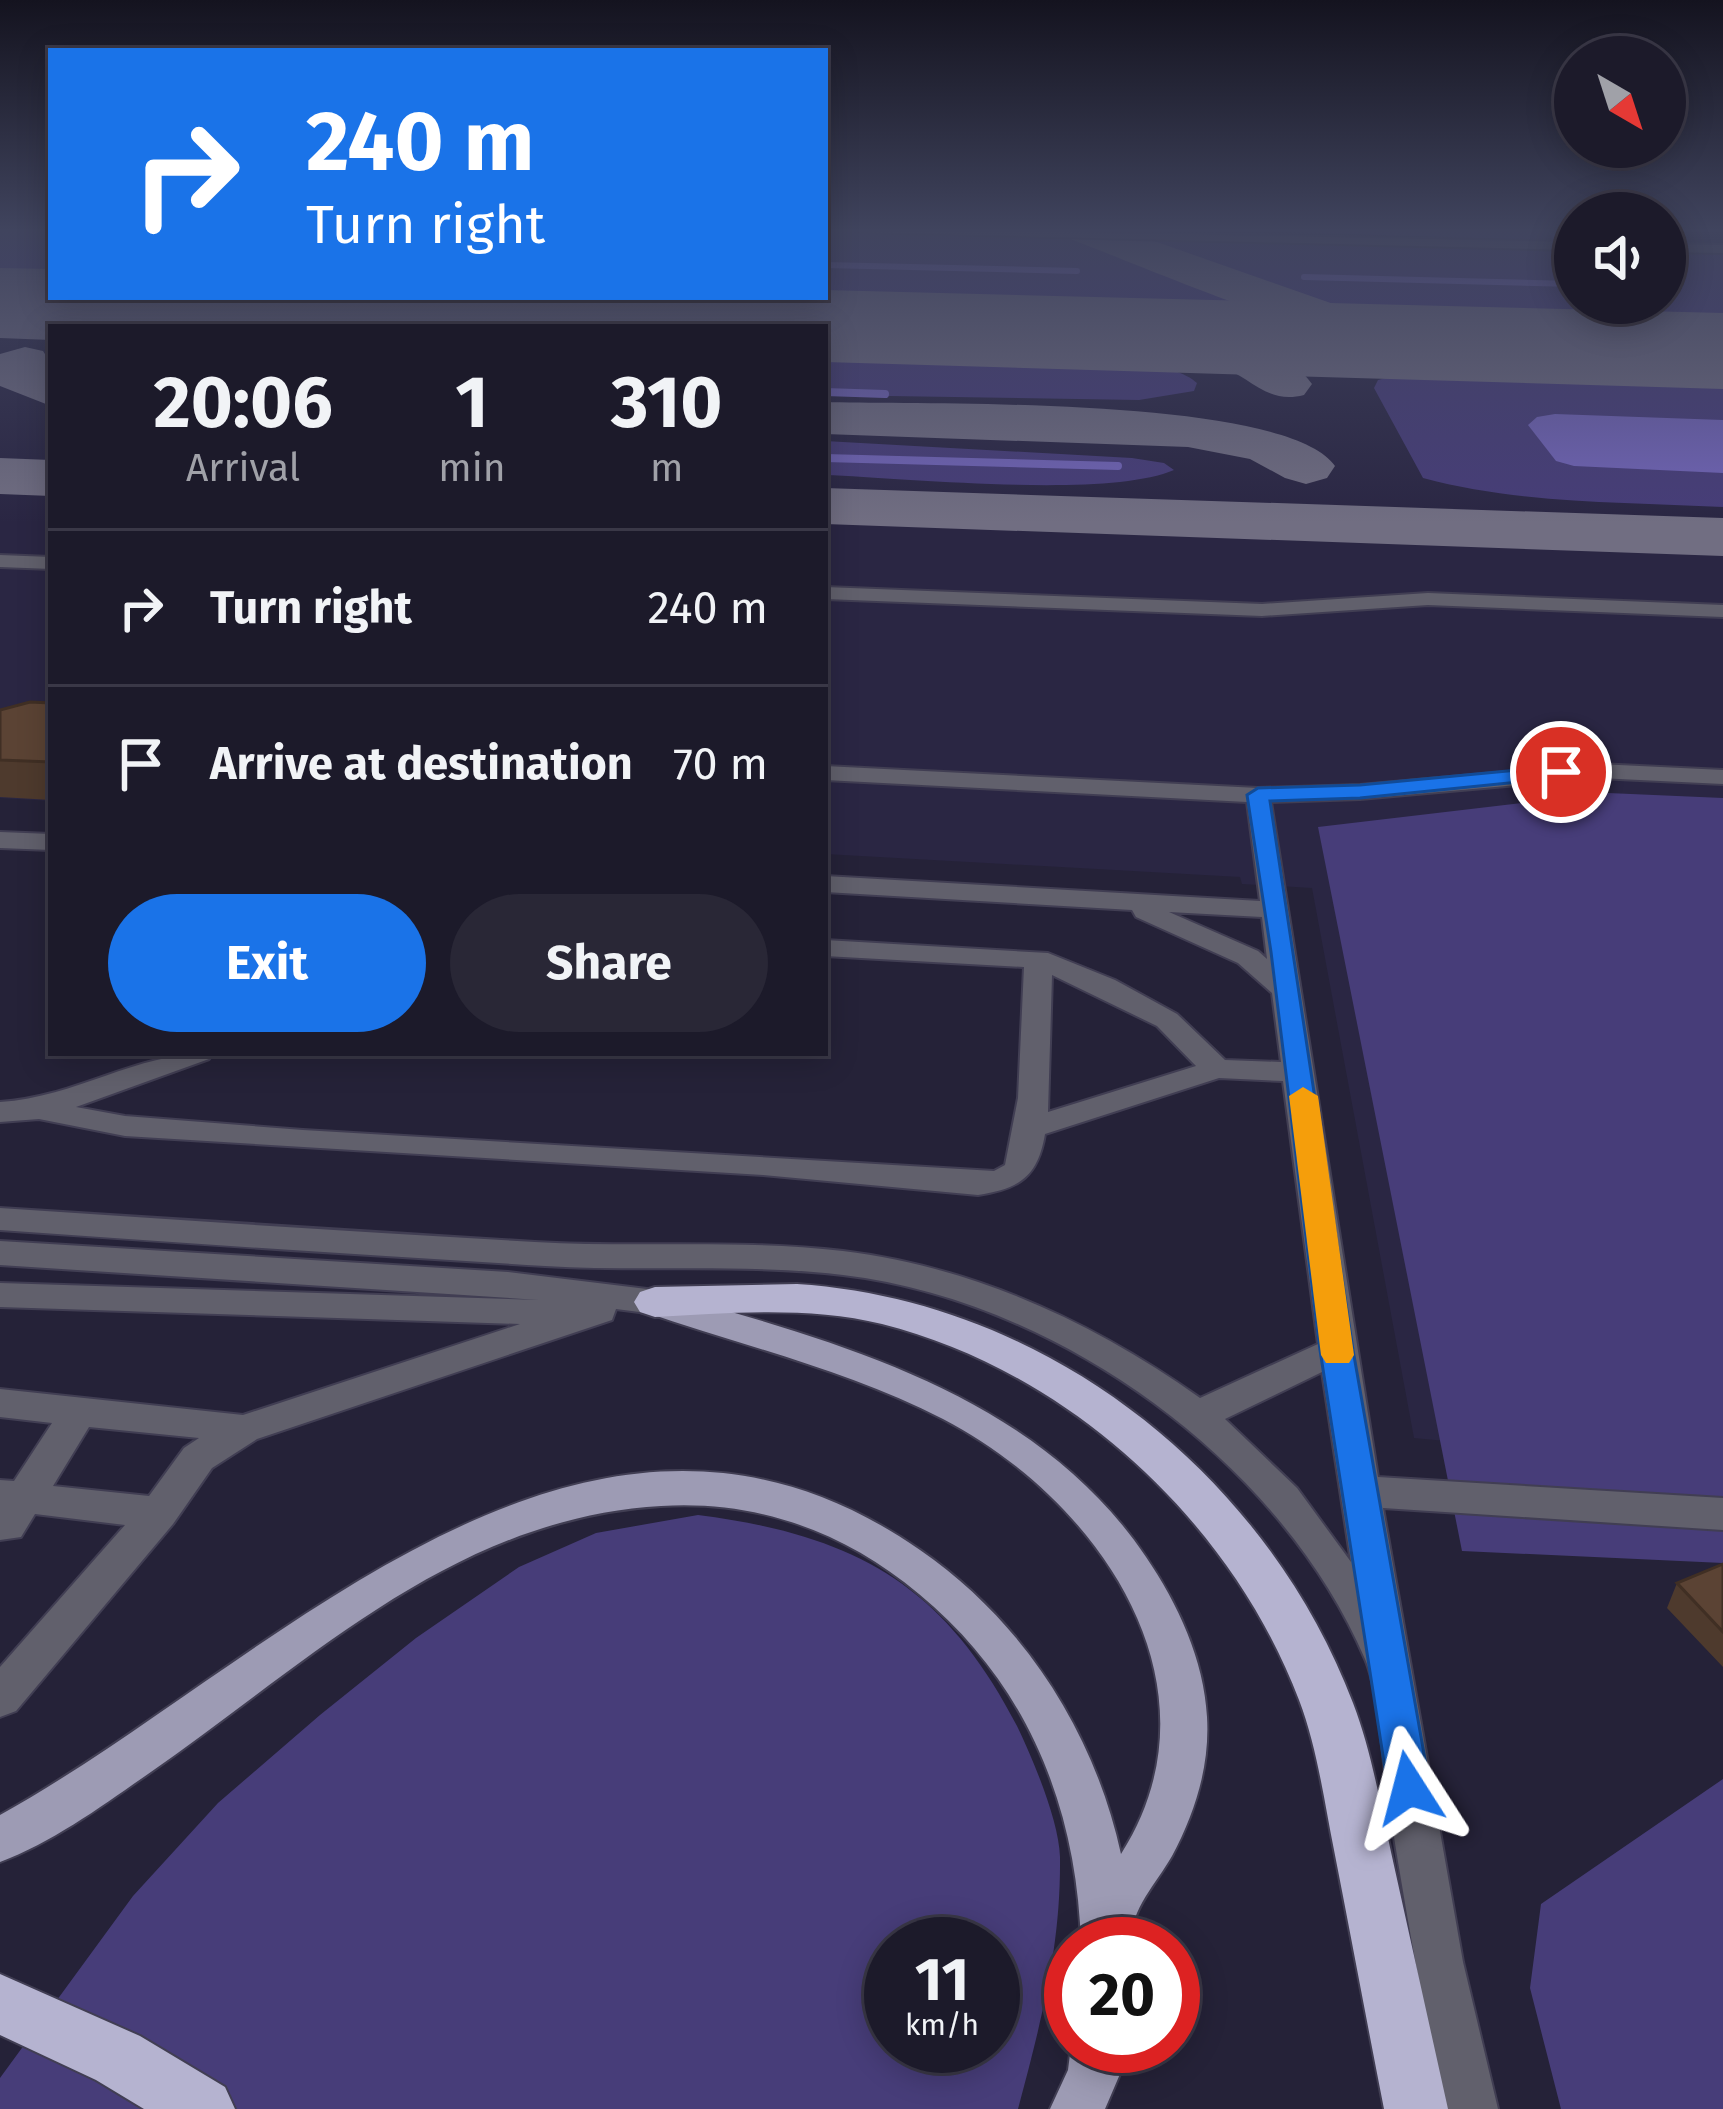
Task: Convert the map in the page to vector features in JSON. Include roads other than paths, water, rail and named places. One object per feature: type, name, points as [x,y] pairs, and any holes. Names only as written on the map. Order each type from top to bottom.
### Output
[{"type":"highway","points":[[655,1303],[820,1299],[881,1309],[973,1337],[1081,1395],[1150,1449],[1214,1517],[1286,1618],[1325,1699],[1345,1769],[1416,2109]]},
{"type":"highway","points":[[0,2004],[118,2058],[203,2109]]},
{"type":"main road","points":[[655,1303],[870,1372],[956,1408],[1040,1466],[1086,1509],[1120,1550],[1149,1597],[1178,1666],[1186,1703],[1185,1744],[1168,1816],[1114,1917]]},
{"type":"main road","points":[[0,1840],[88,1790],[408,1571],[496,1523],[537,1507],[620,1489],[666,1486],[774,1499],[822,1513],[892,1549],[960,1604],[1028,1685],[1061,1746],[1084,1809],[1103,1917]]},
{"type":"lane","points":[[0,560],[48,563]]},
{"type":"lane","points":[[828,592],[1262,610],[1428,599],[1723,611]]},
{"type":"lane","points":[[828,773],[1258,795],[1598,771],[1723,777]]},
{"type":"lane","points":[[1258,795],[1290,994],[1337,1350],[1438,1962],[1471,2109]]},
{"type":"lane","points":[[0,840],[48,842]]},
{"type":"lane","points":[[828,884],[1278,910]]},
{"type":"lane","points":[[1105,899],[1223,944],[1248,957],[1290,994]]},
{"type":"lane","points":[[828,948],[1038,959],[1105,986],[1168,1020],[1217,1070]]},
{"type":"lane","points":[[39,1109],[125,1126],[763,1165],[978,1184],[1006,1180],[1021,1167],[1030,1128],[1038,959]]},
{"type":"lane","points":[[0,1112],[39,1109],[189,1056]]},
{"type":"lane","points":[[1030,1128],[1217,1070],[1300,1072]]},
{"type":"lane","points":[[0,1219],[575,1256],[840,1263],[910,1273],[1004,1303],[1076,1337],[1198,1415],[1285,1501],[1388,1658]]},
{"type":"lane","points":[[0,1253],[508,1284],[655,1303]]},
{"type":"lane","points":[[0,1294],[248,1306],[598,1312]]},
{"type":"lane","points":[[0,1698],[159,1513],[198,1458],[244,1430],[598,1312],[655,1303]]},
{"type":"lane","points":[[1198,1415],[1337,1350]]},
{"type":"lane","points":[[0,1403],[244,1430]]},
{"type":"lane","points":[[10,1506],[79,1412]]},
{"type":"lane","points":[[1360,1491],[1723,1514]]},
{"type":"lane","points":[[10,1506],[159,1513]]},
{"type":"waterway","points":[[828,392],[885,394]]},
{"type":"waterway","points":[[828,458],[1118,466]]}]
